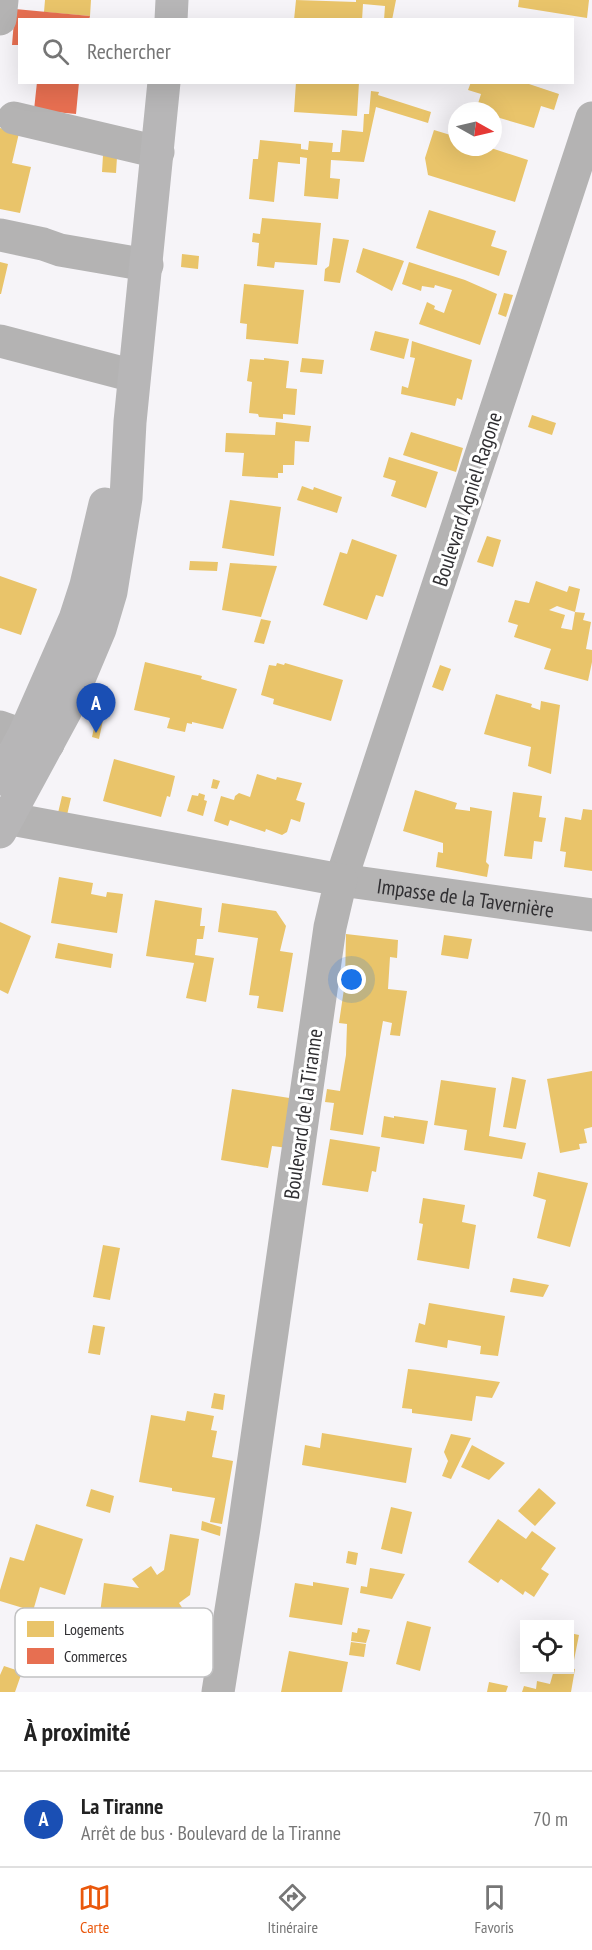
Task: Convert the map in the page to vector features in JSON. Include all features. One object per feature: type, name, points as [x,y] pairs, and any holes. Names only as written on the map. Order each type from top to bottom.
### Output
[{"type":"main road","points":[[171,18],[172,0]]},
{"type":"main road","points":[[0,778],[24,736],[75,619],[86,585],[108,490],[130,422],[164,84]]},
{"type":"main road","points":[[2,823],[24,736]]},
{"type":"street","points":[[0,19],[2,0]]},
{"type":"street","points":[[14,118],[158,152]]},
{"type":"street","name":"Boulevard Agniel Ragone","points":[[341,880],[592,118]]},
{"type":"street","points":[[0,235],[60,250],[147,265]]},
{"type":"street","points":[[0,341],[134,376]]},
{"type":"street","points":[[2,823],[341,880]]},
{"type":"street","name":"Impasse de la Tavernière","points":[[341,880],[592,915]]},
{"type":"street","name":"Boulevard de la Tiranne","points":[[218,1692],[244,1528],[330,927],[341,880]]},
{"type":"building: Logements","points":[[45,0],[91,0],[90,16],[44,12]]},
{"type":"building: Logements","points":[[296,0],[356,2],[356,0],[396,0],[392,18],[384,18],[385,6],[363,4],[362,18],[294,18]]},
{"type":"building: Logements","points":[[519,0],[589,0],[587,18],[518,7]]},
{"type":"building: Logements","points":[[296,84],[359,84],[357,116],[294,112]]},
{"type":"building: Logements","points":[[470,84],[529,84],[559,94],[554,110],[541,106],[534,128],[502,119],[502,102],[478,102],[481,94],[468,90]]},
{"type":"building: Logements","points":[[371,91],[431,112],[428,123],[376,107],[364,162],[331,160],[330,178],[340,179],[338,199],[304,196],[307,158],[300,157],[300,164],[278,162],[274,202],[249,199],[253,159],[258,159],[260,140],[301,144],[301,149],[308,150],[309,141],[333,143],[332,152],[340,152],[342,130],[363,132],[364,114],[369,114]]},
{"type":"building: Logements","points":[[0,128],[19,133],[12,163],[31,167],[20,213],[0,209]]},
{"type":"building: Logements","points":[[434,130],[448,134],[448,156],[502,156],[502,152],[528,160],[515,202],[428,175],[425,158]]},
{"type":"building: Logements","points":[[103,155],[117,157],[116,173],[102,172]]},
{"type":"building: Logements","points":[[429,210],[496,231],[491,246],[507,251],[499,276],[416,248]]},
{"type":"building: Logements","points":[[262,218],[321,223],[317,265],[275,262],[274,268],[257,266],[259,243],[252,242],[253,233],[260,234]]},
{"type":"building: Logements","points":[[333,238],[349,240],[340,283],[324,281],[325,269],[329,266]]},
{"type":"building: Logements","points":[[363,248],[404,261],[392,291],[356,272]]},
{"type":"building: Logements","points":[[182,254],[199,256],[198,269],[181,267]]},
{"type":"building: Logements","points":[[0,262],[8,264],[1,294],[0,294]]},
{"type":"building: Logements","points":[[409,262],[465,280],[497,294],[480,345],[419,324],[427,302],[435,306],[434,309],[444,313],[452,290],[435,285],[434,288],[422,286],[421,291],[402,284]]},
{"type":"building: Logements","points":[[244,284],[304,290],[298,344],[246,339],[247,324],[240,323]]},
{"type":"building: Logements","points":[[504,293],[513,295],[506,317],[498,314]]},
{"type":"building: Logements","points":[[375,331],[409,339],[404,359],[370,350]]},
{"type":"building: Logements","points":[[412,341],[472,360],[462,400],[457,398],[455,406],[401,394],[402,386],[408,388],[415,358],[410,357]]},
{"type":"building: Logements","points":[[264,358],[289,361],[286,388],[297,389],[295,415],[283,414],[283,419],[259,417],[258,414],[249,413],[252,382],[247,381],[250,359],[264,360]]},
{"type":"building: Logements","points":[[302,358],[324,360],[322,374],[300,372]]},
{"type":"building: Logements","points":[[532,415],[556,423],[552,435],[528,427]]},
{"type":"building: Logements","points":[[276,422],[311,426],[309,442],[295,441],[294,465],[283,465],[283,473],[278,473],[278,478],[242,476],[244,453],[225,452],[226,433],[275,435]]},
{"type":"building: Logements","points":[[411,432],[463,448],[456,472],[403,455]]},
{"type":"building: Logements","points":[[389,457],[438,472],[426,508],[391,496],[396,481],[383,477]]},
{"type":"building: Logements","points":[[302,486],[313,490],[314,487],[342,497],[337,513],[297,500]]},
{"type":"building: Logements","points":[[230,500],[281,507],[274,556],[222,548]]},
{"type":"building: Logements","points":[[487,536],[501,540],[493,567],[477,562]]},
{"type":"building: Logements","points":[[352,539],[397,555],[383,597],[376,595],[367,620],[323,605],[340,552],[347,554]]},
{"type":"building: Logements","points":[[190,561],[218,562],[217,571],[189,570]]},
{"type":"building: Logements","points":[[230,563],[277,566],[261,617],[222,610]]},
{"type":"building: Logements","points":[[0,576],[37,589],[21,635],[0,628]]},
{"type":"building: Logements","points":[[536,581],[567,592],[569,586],[580,589],[575,612],[585,613],[583,620],[591,622],[586,649],[592,650],[588,681],[544,669],[551,649],[514,637],[518,625],[508,622],[515,600],[529,603]],"holes":[[[557,606],[575,612],[572,630],[561,628],[565,615],[549,610]]]},
{"type":"building: Logements","points":[[261,619],[271,621],[264,644],[254,642]]},
{"type":"building: Logements","points":[[145,662],[202,676],[201,679],[237,689],[223,729],[192,722],[192,724],[187,723],[185,732],[167,728],[170,718],[134,710]]},
{"type":"building: Logements","points":[[277,663],[284,665],[285,663],[343,680],[331,721],[273,704],[274,699],[261,695],[269,665],[276,666]]},
{"type":"building: Logements","points":[[440,665],[451,669],[443,691],[432,687]]},
{"type":"building: Logements","points":[[496,694],[532,704],[531,707],[540,710],[541,701],[560,705],[551,774],[528,766],[531,747],[484,734]]},
{"type":"building: Logements","points":[[96,718],[103,720],[99,739],[92,737]]},
{"type":"building: Logements","points":[[114,759],[175,776],[170,797],[167,796],[161,817],[103,801]]},
{"type":"building: Logements","points":[[257,774],[276,780],[277,777],[302,783],[296,800],[305,803],[300,822],[291,819],[287,832],[282,835],[266,829],[265,832],[230,820],[228,826],[214,821],[221,796],[234,800],[239,793],[250,797]]},
{"type":"building: Logements","points":[[213,779],[220,781],[217,789],[211,788]]},
{"type":"building: Logements","points":[[415,790],[457,803],[455,809],[470,811],[470,807],[492,811],[486,862],[489,865],[487,877],[436,867],[438,852],[443,853],[443,843],[403,831]]},
{"type":"building: Logements","points":[[513,792],[542,796],[539,817],[546,818],[542,842],[534,841],[532,859],[504,856]]},
{"type":"building: Logements","points":[[199,793],[205,795],[204,800],[207,801],[203,816],[187,811],[192,795],[198,796]]},
{"type":"building: Logements","points":[[62,796],[71,798],[67,815],[58,813]]},
{"type":"building: Logements","points":[[583,809],[592,810],[592,871],[564,867],[566,852],[560,851],[565,817],[581,820]]},
{"type":"building: Logements","points":[[59,877],[93,883],[91,894],[106,897],[107,892],[123,894],[117,933],[51,923]]},
{"type":"building: Logements","points":[[155,900],[202,908],[200,926],[205,926],[203,939],[197,939],[195,955],[214,958],[206,1002],[186,998],[194,963],[146,956]]},
{"type":"building: Logements","points":[[222,903],[276,911],[286,926],[280,951],[293,953],[283,1012],[257,1008],[259,996],[249,995],[258,938],[218,932]]},
{"type":"building: Logements","points":[[0,922],[31,936],[8,994],[0,990]]},
{"type":"building: Logements","points":[[346,934],[398,940],[397,958],[390,957],[388,989],[407,991],[400,1036],[390,1035],[392,1023],[383,1021],[363,1135],[330,1130],[334,1103],[325,1102],[327,1089],[340,1091],[346,1055],[347,1024],[339,1023],[345,982]]},
{"type":"building: Logements","points":[[444,935],[472,939],[468,959],[441,955]]},
{"type":"building: Logements","points":[[58,943],[113,954],[111,968],[55,958]]},
{"type":"building: Logements","points":[[592,1071],[592,1127],[584,1129],[587,1143],[579,1144],[580,1149],[560,1153],[547,1079]]},
{"type":"building: Logements","points":[[512,1077],[526,1080],[516,1129],[503,1127]]},
{"type":"building: Logements","points":[[441,1080],[496,1088],[489,1136],[526,1143],[522,1159],[464,1150],[467,1130],[434,1125]]},
{"type":"building: Logements","points":[[232,1089],[296,1099],[288,1148],[272,1146],[268,1168],[221,1160]]},
{"type":"building: Logements","points":[[384,1116],[428,1121],[424,1144],[381,1137]]},
{"type":"building: Logements","points":[[330,1139],[380,1147],[376,1172],[372,1171],[368,1192],[322,1185]]},
{"type":"building: Logements","points":[[538,1172],[588,1183],[570,1247],[537,1238],[546,1200],[533,1196]]},
{"type":"building: Logements","points":[[423,1198],[465,1205],[462,1222],[476,1225],[469,1269],[417,1260],[423,1224],[419,1223]]},
{"type":"building: Logements","points":[[103,1245],[120,1248],[110,1300],[93,1297]]},
{"type":"building: Logements","points":[[513,1278],[549,1285],[543,1297],[510,1292]]},
{"type":"building: Logements","points":[[429,1303],[505,1316],[498,1356],[480,1354],[481,1346],[448,1340],[447,1348],[415,1342],[419,1323],[425,1325]]},
{"type":"building: Logements","points":[[93,1325],[105,1327],[100,1355],[88,1353]]},
{"type":"building: Logements","points":[[408,1369],[500,1382],[492,1398],[476,1396],[472,1421],[412,1413],[412,1409],[402,1408]]},
{"type":"building: Logements","points":[[214,1393],[225,1395],[223,1410],[211,1408]]},
{"type":"building: Logements","points":[[187,1411],[214,1416],[211,1430],[217,1431],[212,1457],[233,1461],[222,1524],[210,1522],[215,1498],[172,1491],[172,1488],[139,1482],[151,1415],[185,1421]]},
{"type":"building: Logements","points":[[322,1433],[412,1448],[406,1483],[302,1465],[305,1445],[320,1448]]},
{"type":"building: Logements","points":[[451,1434],[471,1438],[451,1479],[442,1476],[448,1461],[444,1452]]},
{"type":"building: Logements","points":[[472,1445],[505,1463],[489,1480],[461,1467]]},
{"type":"building: Logements","points":[[539,1488],[556,1503],[535,1526],[518,1511]]},
{"type":"building: Logements","points":[[91,1489],[114,1496],[110,1513],[86,1506]]},
{"type":"building: Logements","points":[[391,1507],[412,1512],[402,1554],[381,1549]]},
{"type":"building: Logements","points":[[498,1519],[526,1539],[532,1531],[556,1548],[541,1569],[549,1574],[534,1597],[525,1591],[523,1595],[501,1579],[498,1583],[468,1562]]},
{"type":"building: Logements","points":[[202,1521],[221,1527],[220,1536],[201,1530]]},
{"type":"building: Logements","points":[[36,1524],[83,1539],[65,1595],[40,1587],[34,1608],[23,1608],[0,1601],[0,1590],[10,1557],[24,1561]]},
{"type":"building: Logements","points":[[170,1534],[199,1539],[190,1595],[179,1603],[182,1608],[101,1608],[104,1583],[139,1588],[132,1579],[151,1566],[157,1575],[164,1570]]},
{"type":"building: Logements","points":[[348,1551],[358,1553],[356,1565],[346,1563]]},
{"type":"building: Logements","points":[[370,1568],[405,1574],[392,1599],[360,1593],[361,1586],[367,1587]]},
{"type":"building: Logements","points":[[313,1582],[349,1588],[342,1625],[289,1617],[295,1583],[313,1586]]},
{"type":"building: Logements","points":[[407,1621],[431,1627],[420,1671],[396,1664]]},
{"type":"building: Logements","points":[[358,1628],[370,1630],[366,1643],[351,1641],[352,1632],[357,1633]]},
{"type":"building: Logements","points":[[574,1634],[579,1635],[574,1660]]},
{"type":"building: Logements","points":[[351,1642],[366,1644],[364,1657],[349,1655]]},
{"type":"building: Logements","points":[[289,1651],[348,1662],[342,1692],[281,1692]]},
{"type":"building: Logements","points":[[4,1666],[15,1670],[15,1677],[20,1677],[15,1692],[0,1692],[0,1675]]},
{"type":"building: Logements","points":[[575,1669],[571,1692],[522,1692],[524,1686],[536,1689],[537,1681],[550,1684],[553,1674],[574,1674]]},
{"type":"building: Logements","points":[[489,1682],[508,1686],[506,1692],[487,1692]]},
{"type":"building: Commerces","points":[[15,9],[90,16],[90,18],[18,18],[18,45],[12,45]]},
{"type":"building: Commerces","points":[[37,84],[79,84],[76,114],[34,110]]},
{"type":"place","name":"La Tiranne","points":[[96,733]]}]
